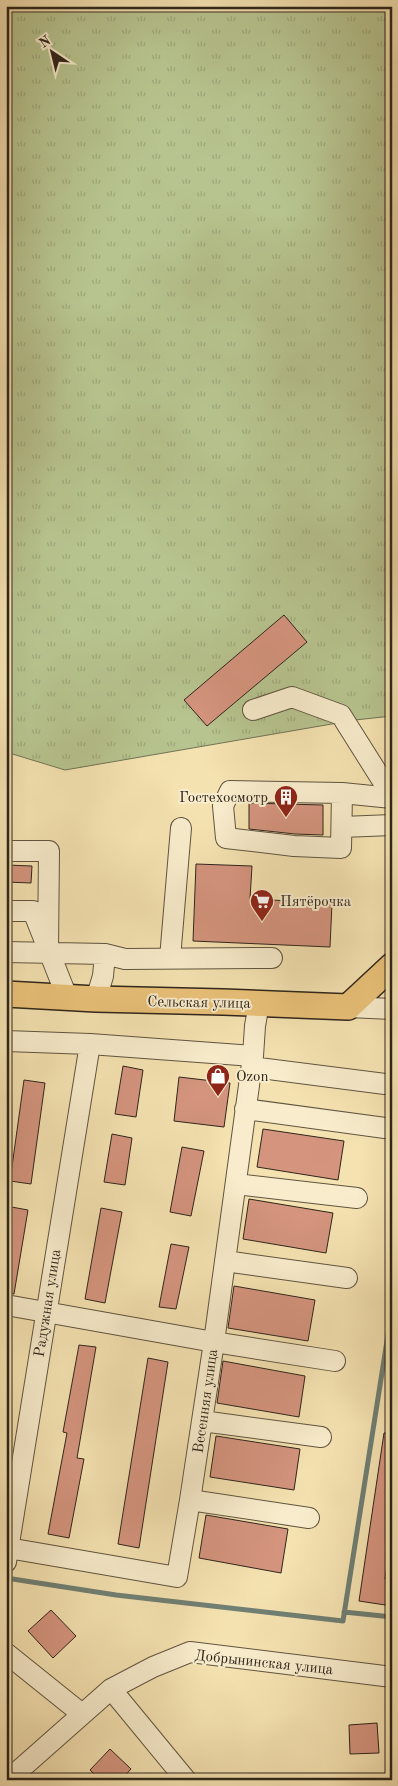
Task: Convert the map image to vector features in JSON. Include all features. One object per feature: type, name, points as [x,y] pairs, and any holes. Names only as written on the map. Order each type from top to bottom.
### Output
[{"type":"main road","points":[[348,1007],[392,966]]},
{"type":"main road","name":"Сельская улица","points":[[6,994],[96,999],[348,1007]]},
{"type":"street","points":[[253,710],[292,697],[341,715],[392,797]]},
{"type":"street","points":[[342,793],[341,848],[294,846],[226,838],[223,806],[230,791],[342,793],[392,797]]},
{"type":"street","points":[[342,827],[392,825]]},
{"type":"street","points":[[170,958],[181,828]]},
{"type":"street","points":[[6,851],[49,851],[49,951]]},
{"type":"street","points":[[6,910],[33,911],[67,997]]},
{"type":"street","points":[[6,952],[49,951],[105,954],[125,959],[272,958]]},
{"type":"street","points":[[96,999],[103,976],[105,954]]},
{"type":"street","name":"Весенняя улица","points":[[7,1555],[177,1577],[214,1342],[259,1003]]},
{"type":"street","name":"Сельская улица","points":[[348,1007],[392,1009]]},
{"type":"street","points":[[6,1041],[90,1044],[252,1062],[385,1084]]},
{"type":"street","name":"Радужная улица","points":[[7,1555],[90,1044]]},
{"type":"street","points":[[245,1109],[385,1128]]},
{"type":"street","points":[[236,1184],[357,1198]]},
{"type":"street","points":[[225,1261],[346,1278]]},
{"type":"street","points":[[6,1305],[214,1342],[335,1361]]},
{"type":"street","points":[[202,1421],[321,1437]]},
{"type":"street","points":[[190,1500],[309,1518]]},
{"type":"street","name":"Добрынинская улица","points":[[8,1780],[111,1689],[153,1667],[190,1652],[392,1677]]},
{"type":"street","points":[[6,1653],[82,1714]]},
{"type":"street","points":[[111,1689],[186,1780]]},
{"type":"green space","points":[[6,6],[392,6],[392,716],[355,720],[65,770],[6,752]]},
{"type":"building","points":[[284,615],[307,642],[207,726],[184,700]]},
{"type":"building","name":"Гостехосмотр","points":[[249,803],[323,805],[323,835],[249,829]]},
{"type":"building","name":"Пятёрочка","points":[[196,864],[252,866],[250,899],[332,903],[330,947],[193,941]]},
{"type":"building","points":[[6,865],[32,866],[31,883],[6,882]]},
{"type":"building","points":[[123,1066],[143,1070],[136,1117],[115,1114]]},
{"type":"building","points":[[179,1077],[230,1083],[224,1127],[174,1121]]},
{"type":"building","points":[[24,1080],[45,1083],[31,1184],[10,1181]]},
{"type":"building","points":[[263,1129],[344,1141],[338,1180],[257,1167]]},
{"type":"building","points":[[112,1134],[132,1138],[125,1185],[104,1182]]},
{"type":"building","points":[[182,1147],[204,1151],[191,1216],[170,1212]]},
{"type":"building","points":[[249,1199],[333,1213],[326,1253],[243,1239]]},
{"type":"building","points":[[6,1206],[28,1210],[14,1294],[6,1293]]},
{"type":"building","points":[[101,1208],[122,1212],[105,1303],[85,1299]]},
{"type":"building","points":[[171,1244],[189,1247],[176,1309],[159,1307]]},
{"type":"building","points":[[234,1286],[315,1300],[308,1341],[228,1328]]},
{"type":"building","points":[[79,1345],[96,1347],[77,1458],[84,1459],[69,1538],[48,1534],[67,1433],[63,1432]]},
{"type":"building","points":[[148,1358],[168,1362],[139,1548],[118,1544]]},
{"type":"building","points":[[223,1361],[305,1376],[299,1417],[217,1403]]},
{"type":"building","points":[[384,1433],[392,1433],[392,1530],[385,1579],[392,1580],[392,1606],[359,1601]]},
{"type":"building","points":[[216,1436],[300,1449],[294,1490],[210,1477]]},
{"type":"building","points":[[206,1515],[288,1529],[281,1573],[199,1558]]},
{"type":"building","points":[[51,1610],[76,1636],[53,1658],[28,1631]]},
{"type":"building","points":[[377,1723],[379,1753],[350,1754],[349,1725]]},
{"type":"building","points":[[110,1749],[131,1769],[121,1780],[100,1780],[90,1770]]},
{"type":"waterway","points":[[6,1578],[116,1595],[343,1621],[392,1309]]},
{"type":"waterway","points":[[344,1612],[392,1617]]},
{"type":"place","name":"Гостехосмотр","points":[[286,818]]},
{"type":"place","name":"Пятёрочка","points":[[262,922]]},
{"type":"place","name":"Ozon","points":[[218,1097]]}]
